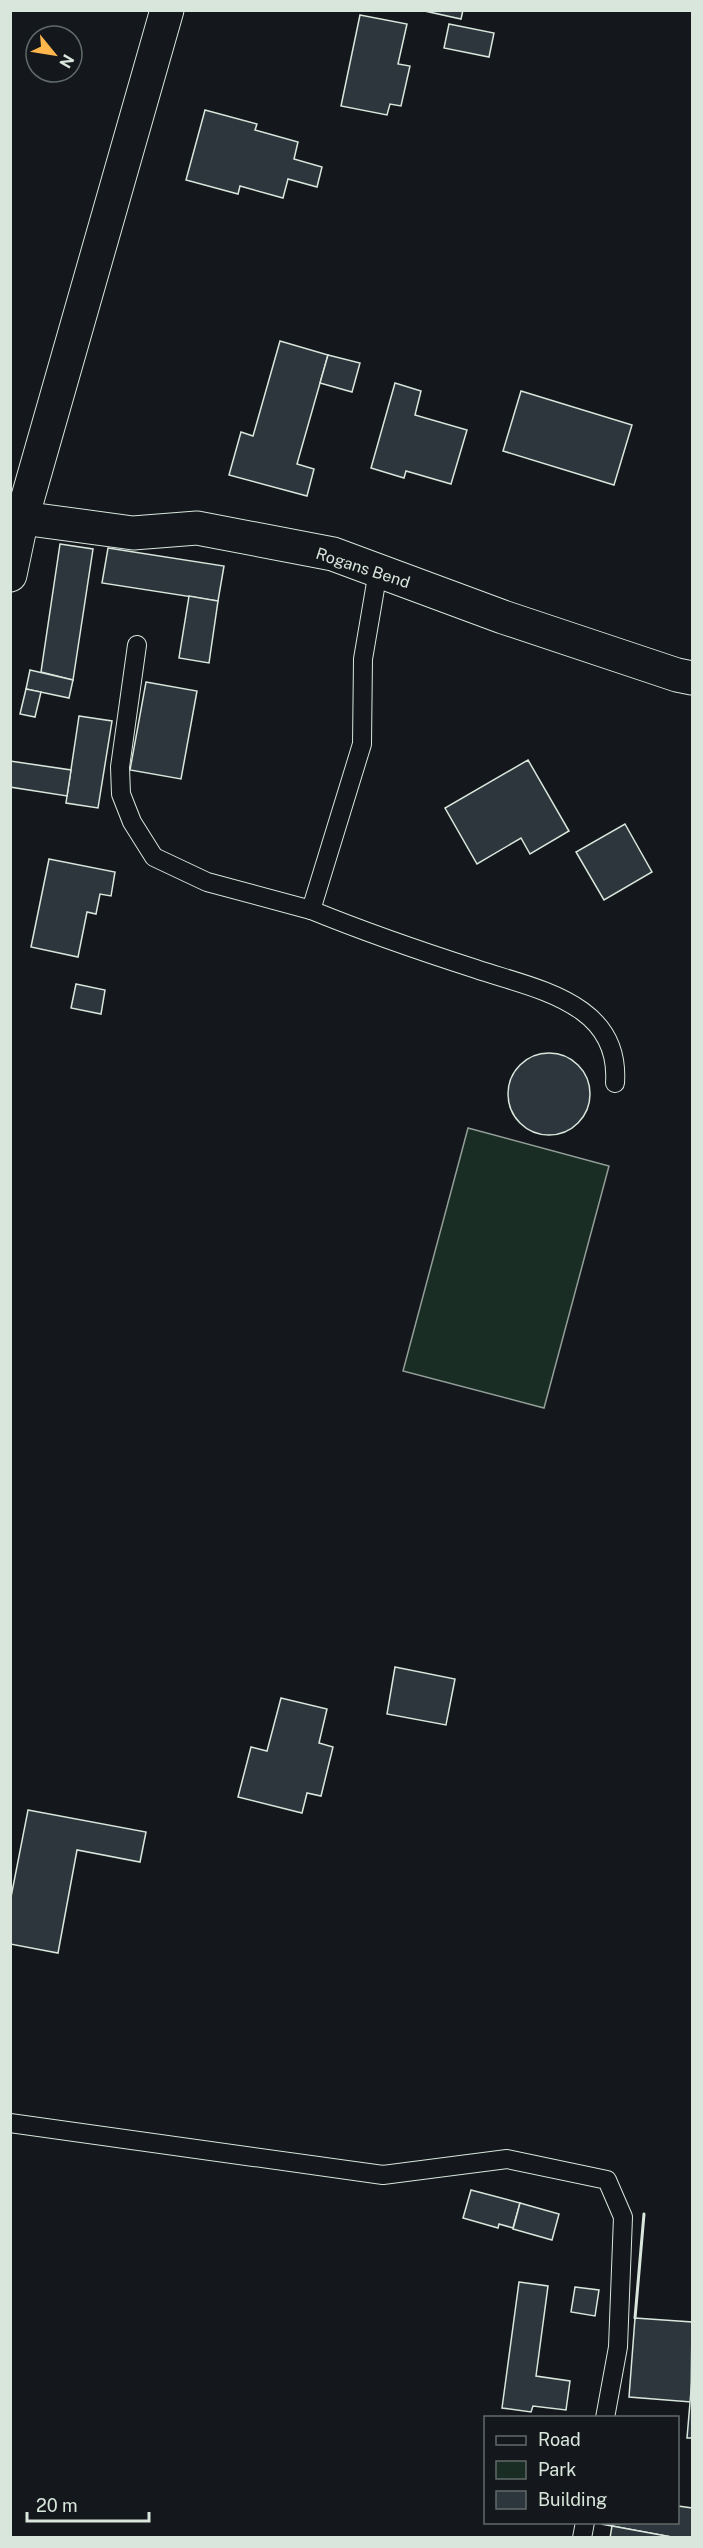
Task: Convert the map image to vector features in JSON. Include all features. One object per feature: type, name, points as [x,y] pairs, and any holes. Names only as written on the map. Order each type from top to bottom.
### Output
[{"type":"street","points":[[11,569],[22,518],[167,10]]},
{"type":"street","name":"Rogans Bend","points":[[22,518],[133,533],[197,528],[333,554],[503,617],[677,675],[693,678]]},
{"type":"lane","points":[[311,910],[362,744],[363,659],[378,571]]},
{"type":"lane","points":[[137,645],[120,767],[121,794],[132,822],[154,856],[207,882],[311,910],[372,935],[555,995],[584,1012],[604,1036],[617,1061],[615,1083]]},
{"type":"lane","points":[[10,2123],[382,2175],[507,2159],[607,2180],[623,2217],[618,2347],[605,2416]]},
{"type":"green space","points":[[468,1128],[609,1166],[544,1408],[403,1371]]},
{"type":"building","points":[[420,10],[463,10],[461,19]]},
{"type":"building","points":[[360,15],[407,24],[398,64],[410,66],[401,106],[390,104],[387,115],[341,106]]},
{"type":"building","points":[[449,24],[494,33],[489,57],[444,48]]},
{"type":"building","points":[[205,110],[257,124],[255,130],[298,142],[294,159],[322,167],[317,187],[288,179],[283,198],[240,186],[238,194],[186,180]]},
{"type":"building","points":[[280,341],[328,355],[297,464],[314,469],[307,496],[229,475],[241,432],[253,436]]},
{"type":"building","points":[[328,355],[360,363],[352,392],[320,383]]},
{"type":"building","points":[[395,383],[421,391],[415,415],[467,430],[451,484],[406,471],[404,478],[371,468]]},
{"type":"building","points":[[521,391],[632,425],[614,485],[503,451]]},
{"type":"building","points":[[60,544],[93,549],[73,680],[41,672]]},
{"type":"building","points":[[108,548],[224,566],[218,601],[102,583]]},
{"type":"building","points":[[189,596],[218,601],[209,663],[179,658]]},
{"type":"building","points":[[30,670],[73,680],[69,698],[26,689]]},
{"type":"building","points":[[146,682],[197,691],[181,779],[130,770]]},
{"type":"building","points":[[26,689],[41,692],[35,717],[20,714]]},
{"type":"building","points":[[79,716],[112,721],[98,808],[66,803]]},
{"type":"building","points":[[528,760],[569,831],[530,854],[521,838],[477,864],[445,808]]},
{"type":"building","points":[[10,761],[71,770],[67,796],[10,787]]},
{"type":"building","points":[[625,824],[652,872],[604,900],[576,852]]},
{"type":"building","points":[[49,859],[115,872],[111,896],[100,894],[96,914],[87,912],[78,957],[31,947]]},
{"type":"building","points":[[76,984],[105,990],[101,1014],[71,1008]]},
{"type":"building","points":[[541,1053],[557,1053],[572,1059],[584,1071],[590,1086],[590,1102],[584,1117],[572,1129],[557,1135],[541,1135],[526,1129],[514,1117],[508,1102],[508,1086],[514,1071],[526,1059]]},
{"type":"building","points":[[395,1667],[455,1679],[446,1725],[387,1714]]},
{"type":"building","points":[[281,1698],[327,1709],[319,1743],[333,1747],[321,1796],[307,1793],[302,1813],[238,1797],[251,1747],[267,1751]]},
{"type":"building","points":[[28,1810],[146,1832],[140,1862],[77,1850],[58,1953],[10,1944],[10,1902]]},
{"type":"building","points":[[471,2190],[520,2203],[513,2228],[499,2224],[498,2228],[463,2218]]},
{"type":"building","points":[[520,2203],[559,2214],[552,2240],[513,2229]]},
{"type":"building","points":[[519,2282],[548,2286],[536,2376],[570,2381],[566,2410],[533,2406],[531,2412],[502,2408]]},
{"type":"building","points":[[575,2287],[599,2290],[595,2316],[571,2312]]},
{"type":"building","points":[[635,2318],[692,2322],[691,2402],[629,2397]]},
{"type":"building","points":[[692,2379],[692,2438],[687,2438]]},
{"type":"building","points":[[679,2506],[692,2508],[692,2538],[677,2538],[601,2524],[679,2524]]},
{"type":"building","points":[[612,2526],[677,2538],[610,2538]]},
{"type":"wall","points":[[635,2318],[644,2214]]}]
